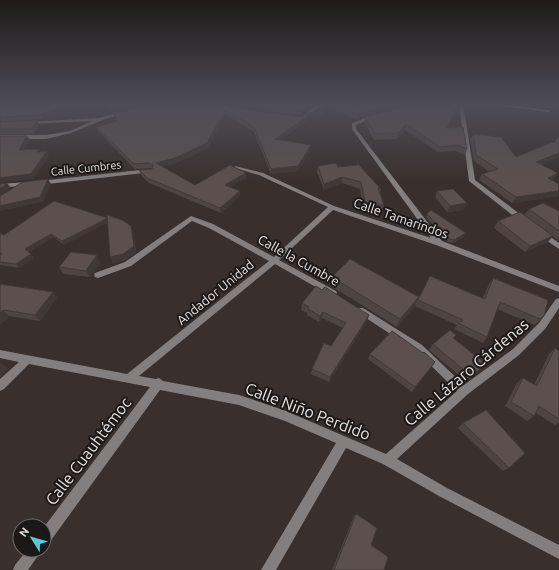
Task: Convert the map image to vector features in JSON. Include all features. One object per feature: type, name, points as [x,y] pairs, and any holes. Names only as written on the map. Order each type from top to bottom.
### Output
[{"type":"street","points":[[0,137],[21,138],[52,136],[76,130]]},
{"type":"street","points":[[354,130],[439,243]]},
{"type":"street","points":[[464,130],[472,182],[559,247]]},
{"type":"street","name":"Calle Tamarindos","points":[[237,167],[261,174],[332,207],[439,243],[559,289]]},
{"type":"street","name":"Calle Cumbres","points":[[0,186],[151,171]]},
{"type":"street","points":[[10,195],[22,185]]},
{"type":"street","name":"Andador Unidad","points":[[129,378],[274,261],[332,207]]},
{"type":"street","name":"Calle la Cumbre","points":[[98,275],[128,264],[191,218],[211,226],[339,297]]},
{"type":"street","name":"Calle Lázaro Cárdenas","points":[[387,460],[464,391],[516,352],[542,326],[559,301]]},
{"type":"street","points":[[351,304],[419,348],[464,391]]},
{"type":"street","name":"Calle Niño Perdido","points":[[0,354],[159,383],[239,400],[286,416],[387,460],[443,492],[559,552]]},
{"type":"street","points":[[0,386],[28,360]]},
{"type":"street","name":"Calle Cuauhtémoc","points":[[52,527],[159,383]]},
{"type":"street","points":[[268,570],[344,441]]},
{"type":"street","points":[[20,570],[29,558]]},
{"type":"building","points":[[99,130],[214,130],[207,143],[175,158],[156,163],[195,185],[230,165],[246,173],[225,185],[240,191],[220,208],[147,178],[139,170],[152,169],[153,165],[149,163],[134,164]]},
{"type":"building","points":[[255,130],[288,130],[275,139],[311,145],[298,166],[271,169]]},
{"type":"building","points":[[372,130],[401,130],[398,133],[375,134]]},
{"type":"building","points":[[414,130],[463,130],[467,149],[458,145],[440,147]]},
{"type":"building","points":[[473,134],[501,137],[516,157],[553,142],[554,143],[559,136],[559,153],[536,162],[558,173],[548,178],[559,184],[559,191],[516,197],[482,174],[498,169],[476,155]]},
{"type":"building","points":[[0,136],[27,136],[19,150],[39,149],[37,152],[47,151],[31,174],[0,178]]},
{"type":"building","points":[[336,163],[338,167],[358,165],[357,163],[381,189],[378,188],[384,205],[366,206],[361,182],[342,177],[324,184],[318,166]]},
{"type":"building","points":[[48,179],[40,197],[0,206],[0,196],[23,182]]},
{"type":"building","points":[[7,183],[0,189],[0,184]]},
{"type":"building","points":[[453,189],[467,203],[450,206],[437,191]]},
{"type":"building","points":[[54,201],[108,218],[62,241],[51,234],[25,249],[31,254],[16,264],[0,262],[0,255],[2,254],[0,252],[0,233],[4,235]]},
{"type":"building","points":[[543,203],[559,211],[559,231],[529,209]]},
{"type":"building","points":[[431,210],[466,233],[454,240],[450,239],[427,214]]},
{"type":"building","points":[[520,212],[553,236],[530,246],[498,221]]},
{"type":"building","points":[[107,215],[122,220],[131,226],[134,246],[123,254],[110,257]]},
{"type":"building","points":[[71,252],[97,255],[86,271],[59,267]]},
{"type":"building","points":[[350,259],[419,297],[400,319],[332,277]]},
{"type":"building","points":[[430,276],[485,299],[493,278],[548,300],[544,316],[540,319],[500,302],[487,337],[458,323],[463,320],[418,300]]},
{"type":"building","points":[[0,284],[53,292],[35,315],[3,310],[0,313]]},
{"type":"building","points":[[316,286],[322,290],[325,287],[369,315],[330,377],[312,369],[324,343],[331,346],[346,323],[323,312],[320,316],[308,309],[309,307],[302,303]]},
{"type":"building","points":[[450,330],[456,335],[453,338],[486,364],[471,376],[433,344]]},
{"type":"building","points":[[392,331],[423,353],[424,352],[435,362],[415,387],[370,354]]},
{"type":"building","points":[[555,348],[559,351],[559,419],[539,406],[534,416],[511,402],[523,378],[537,386]]},
{"type":"building","points":[[486,410],[525,453],[509,468],[463,423]]},
{"type":"building","points":[[356,514],[377,528],[371,545],[388,557],[384,570],[334,570]]}]
